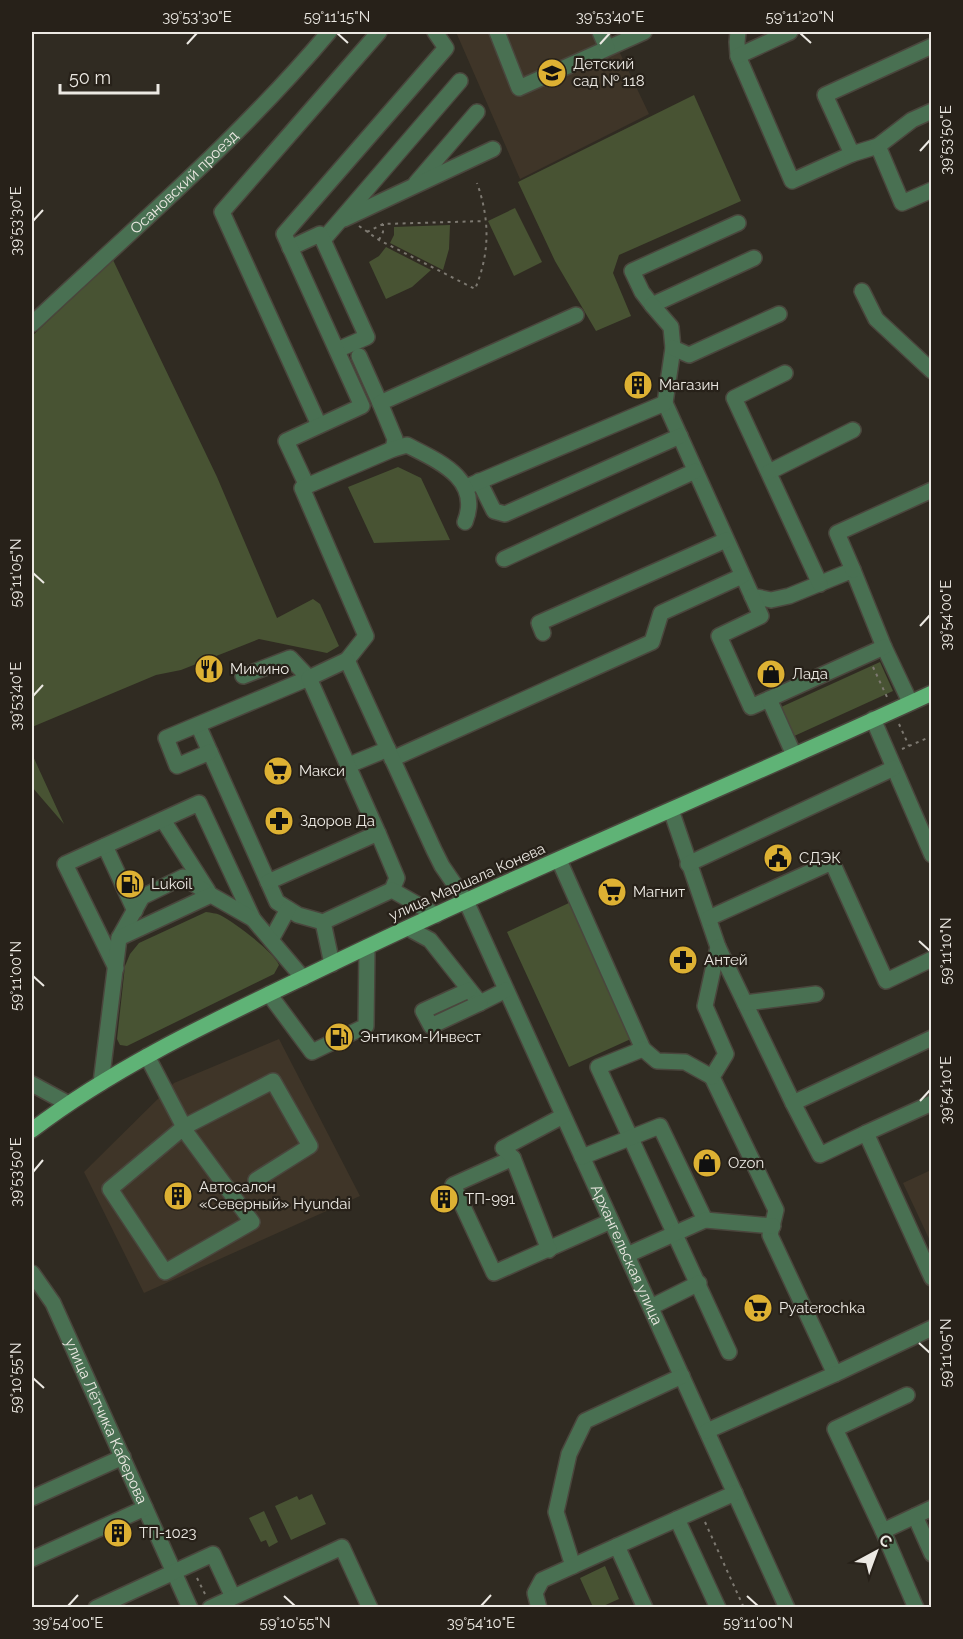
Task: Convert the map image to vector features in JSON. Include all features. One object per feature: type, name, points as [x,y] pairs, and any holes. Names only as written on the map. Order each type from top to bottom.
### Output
[{"type":"main road","name":"улица Маршала Конева","points":[[32,1130],[67,1103],[147,1056],[269,994],[466,901],[932,693]]},
{"type":"street","name":"Осановский проезд","points":[[32,324],[231,138],[297,70],[330,32]]},
{"type":"street","points":[[319,426],[222,212],[378,32]]},
{"type":"street","points":[[307,486],[286,441],[362,406],[284,234],[446,48],[435,32]]},
{"type":"street","points":[[497,32],[519,88],[644,32]]},
{"type":"street","points":[[600,32],[607,48]]},
{"type":"street","points":[[738,32],[736,42],[738,56],[792,181],[852,154],[878,147],[912,120],[932,111]]},
{"type":"street","points":[[738,56],[790,32]]},
{"type":"street","points":[[852,154],[825,95],[932,46]]},
{"type":"street","points":[[323,240],[460,81]]},
{"type":"street","points":[[413,187],[477,112]]},
{"type":"street","points":[[878,147],[902,203],[932,190]]},
{"type":"street","points":[[339,221],[493,149]]},
{"type":"street","points":[[738,223],[632,271],[642,292],[671,327],[673,348],[665,403],[761,616]]},
{"type":"street","points":[[290,248],[320,234],[323,240],[367,337],[337,350]]},
{"type":"street","points":[[652,305],[754,258]]},
{"type":"street","points":[[862,291],[876,319],[932,371]]},
{"type":"street","points":[[673,348],[689,355],[779,314]]},
{"type":"street","points":[[380,403],[576,315]]},
{"type":"street","points":[[359,356],[395,439],[393,449]]},
{"type":"street","points":[[785,373],[734,398],[820,584]]},
{"type":"street","points":[[472,484],[665,403]]},
{"type":"street","points":[[769,472],[853,430]]},
{"type":"street","points":[[210,752],[177,766],[166,738],[347,660],[366,636],[302,488],[407,445],[472,484],[494,511],[505,514],[680,436]]},
{"type":"street","points":[[504,560],[695,471]]},
{"type":"street","points":[[465,522],[470,506],[472,484]]},
{"type":"street","points":[[910,702],[884,647],[837,533],[932,490]]},
{"type":"street","points":[[543,633],[539,622],[726,540]]},
{"type":"street","points":[[752,596],[771,600],[789,596],[853,570]]},
{"type":"street","points":[[349,765],[390,754],[652,642],[661,613],[742,576]]},
{"type":"street","points":[[771,600],[761,616],[719,636],[751,707],[884,647]]},
{"type":"street","points":[[198,725],[277,902],[298,915],[323,922],[392,890],[397,878],[309,678],[290,658],[243,676]]},
{"type":"street","name":"Архангельская улица","points":[[347,660],[442,866],[466,901],[787,1608]]},
{"type":"street","points":[[769,699],[794,754]]},
{"type":"street","points":[[873,719],[932,855]]},
{"type":"street","points":[[688,864],[891,761]]},
{"type":"street","points":[[116,968],[65,864],[199,803],[253,919],[303,978]]},
{"type":"street","points":[[671,810],[718,947],[820,1155],[932,1103]]},
{"type":"street","points":[[163,820],[211,895]]},
{"type":"street","points":[[268,882],[378,833]]},
{"type":"street","points":[[105,846],[135,911]]},
{"type":"street","points":[[559,860],[643,1049],[657,1060],[685,1062],[712,1077],[776,1210],[770,1235],[835,1374]]},
{"type":"street","points":[[709,918],[832,862],[886,981],[932,959]]},
{"type":"street","points":[[101,1083],[119,938],[142,897],[183,878],[253,919]]},
{"type":"street","points":[[392,890],[436,915]]},
{"type":"street","points":[[119,938],[211,895]]},
{"type":"street","points":[[271,940],[288,909]]},
{"type":"street","points":[[323,922],[332,964]]},
{"type":"street","points":[[408,928],[430,940],[480,1003]]},
{"type":"street","points":[[269,994],[312,1052],[366,1026],[367,947]]},
{"type":"street","points":[[712,1077],[726,1054],[705,1006],[718,947]]},
{"type":"street","points":[[469,990],[423,1011],[430,1026],[506,990]]},
{"type":"street","points":[[745,1003],[816,994]]},
{"type":"street","points":[[793,1103],[932,1038]]},
{"type":"street","points":[[643,1049],[598,1067],[729,1352]]},
{"type":"street","points":[[147,1056],[184,1127],[252,1222],[165,1272],[110,1189],[184,1127],[273,1081],[310,1146],[256,1180]]},
{"type":"street","points":[[32,1084],[67,1103]]},
{"type":"street","points":[[549,1250],[513,1158],[503,1148],[563,1116]]},
{"type":"street","points":[[582,1157],[660,1126],[705,1220]]},
{"type":"street","points":[[866,1133],[932,1278]]},
{"type":"street","points":[[513,1158],[453,1185],[494,1273],[611,1221]]},
{"type":"street","points":[[627,1255],[705,1220],[772,1226]]},
{"type":"street","name":"улица Лётчика Каберова","points":[[32,1273],[53,1303],[190,1608]]},
{"type":"street","points":[[651,1307],[699,1283]]},
{"type":"street","points":[[707,1431],[932,1328]]},
{"type":"street","points":[[573,1566],[556,1512],[569,1454],[585,1421],[682,1376]]},
{"type":"street","points":[[907,1395],[836,1429],[916,1608]]},
{"type":"street","points":[[32,1498],[123,1457]]},
{"type":"street","points":[[539,1608],[535,1593],[542,1580],[735,1492]]},
{"type":"street","points":[[32,1559],[145,1508]]},
{"type":"street","points":[[883,1531],[932,1508]]},
{"type":"street","points":[[915,1516],[932,1554]]},
{"type":"street","points":[[677,1519],[718,1608]]},
{"type":"street","points":[[617,1546],[645,1608]]},
{"type":"street","points":[[210,1607],[342,1547],[370,1608]]},
{"type":"street","points":[[96,1608],[213,1554],[233,1597]]},
{"type":"path","points":[[477,183],[487,221],[485,259],[475,289],[379,240],[367,231],[383,224],[487,221]]},
{"type":"path","points":[[379,240],[383,232],[383,224]]},
{"type":"path","points":[[891,761],[932,736]]},
{"type":"path","points":[[699,1509],[744,1608]]},
{"type":"path","points":[[191,1564],[210,1607]]},
{"type":"shaded area","name":"Детский сад № 118","points":[[456,32],[610,32],[649,114],[520,179]]},
{"type":"shaded area","points":[[279,1039],[360,1196],[144,1293],[84,1172],[174,1083]]},
{"type":"shaded area","points":[[931,1170],[931,1243],[903,1183]]},
{"type":"green space","points":[[694,95],[741,201],[619,255],[613,273],[631,316],[596,331],[555,261],[518,182]]},
{"type":"green space","points":[[515,208],[542,262],[514,276],[488,221]]},
{"type":"green space","points":[[450,225],[449,249],[443,270],[390,243],[394,235],[394,227]]},
{"type":"green space","points":[[386,247],[431,270],[412,287],[386,299],[369,262],[379,256]]},
{"type":"green space","points":[[113,260],[217,477],[277,618],[313,599],[320,604],[339,646],[327,653],[259,639],[181,670],[156,675],[32,727],[32,336]]},
{"type":"green space","points":[[398,467],[421,478],[450,540],[374,543],[348,487]]},
{"type":"green space","points":[[880,662],[893,691],[792,737],[779,708]]},
{"type":"green space","points":[[32,754],[64,824],[32,787]]},
{"type":"green space","points":[[571,902],[633,1038],[569,1067],[507,932]]},
{"type":"green space","points":[[206,912],[218,914],[244,930],[262,945],[279,965],[274,974],[127,1046],[120,1045],[117,1039],[125,966],[130,954],[139,943]]},
{"type":"green space","points":[[312,1494],[326,1524],[291,1540],[275,1506],[297,1496],[299,1500]]},
{"type":"green space","points":[[264,1511],[278,1542],[269,1547],[266,1540],[261,1542],[249,1518]]},
{"type":"green space","points":[[605,1566],[619,1599],[601,1607],[593,1607],[580,1578]]},
{"type":"place","name":"Детский сад № 118","points":[[552,73]]},
{"type":"place","name":"Магазин","points":[[638,385]]},
{"type":"place","name":"Мимино","points":[[209,669]]},
{"type":"place","name":"Лада","points":[[771,674]]},
{"type":"place","name":"Макси","points":[[278,771]]},
{"type":"place","name":"Здоров Да","points":[[279,821]]},
{"type":"place","name":"СДЭК","points":[[778,858]]},
{"type":"place","name":"Lukoil","points":[[130,884]]},
{"type":"place","name":"Магнит","points":[[612,892]]},
{"type":"place","name":"Антей","points":[[683,960]]},
{"type":"place","name":"Энтиком-Инвест","points":[[339,1037]]},
{"type":"place","name":"Ozon","points":[[707,1163]]},
{"type":"place","name":"Автосалон «Северный» Hyundai","points":[[178,1196]]},
{"type":"place","name":"ТП-991","points":[[444,1199]]},
{"type":"place","name":"Pyaterochka","points":[[758,1308]]},
{"type":"place","name":"ТП-1023","points":[[118,1533]]}]
